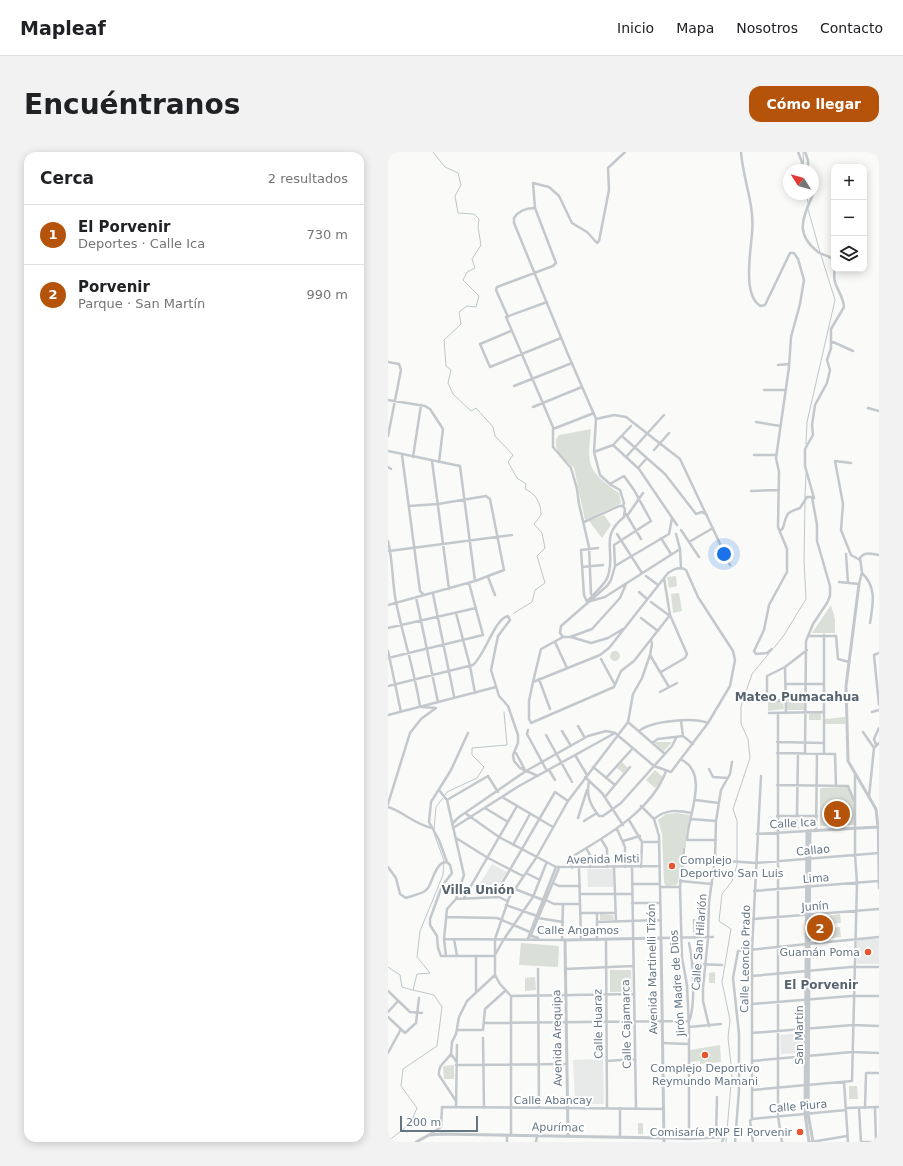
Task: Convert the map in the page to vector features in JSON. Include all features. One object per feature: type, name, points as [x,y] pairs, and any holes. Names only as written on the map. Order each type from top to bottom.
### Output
[{"type":"street","points":[[591,595],[589,548],[571,468],[553,447],[553,429],[544,404],[511,331],[506,317],[508,317],[496,290],[497,288],[553,266],[556,261],[535,208],[532,187],[534,182],[549,187],[553,190],[558,196],[572,223],[587,232],[597,243],[599,241],[609,190],[608,168],[625,152]]},
{"type":"street","points":[[741,152],[751,197],[753,220],[748,261],[750,290],[754,301],[761,306],[765,305],[790,253],[797,255],[804,277],[800,304],[791,337],[786,390],[776,455],[779,490],[778,527],[781,530],[787,549],[787,572],[769,605],[764,630],[754,652],[756,654],[764,654],[772,649]]},
{"type":"street","points":[[798,152],[802,164]]},
{"type":"street","points":[[805,152],[808,164]]},
{"type":"street","points":[[810,200],[803,218],[805,238],[818,252],[831,257]]},
{"type":"street","points":[[535,208],[523,209],[514,218],[514,224],[594,413],[596,419],[594,452],[600,476],[620,490],[626,514],[641,539]]},
{"type":"street","points":[[805,754],[807,684],[806,641],[813,624],[828,603],[830,586],[817,541],[814,498],[805,466],[805,449],[813,435],[812,425],[815,404],[827,383],[830,370],[827,360],[831,348],[831,329],[844,307],[842,298],[832,278],[833,272]]},
{"type":"street","points":[[508,317],[547,302]]},
{"type":"street","points":[[511,331],[480,344],[490,367],[561,338]]},
{"type":"street","points":[[831,341],[853,351]]},
{"type":"street","points":[[388,362],[399,364],[401,366],[388,436]]},
{"type":"street","points":[[514,386],[572,362]]},
{"type":"street","points":[[778,365],[789,364]]},
{"type":"street","points":[[533,407],[544,404],[582,387]]},
{"type":"street","points":[[764,390],[786,390]]},
{"type":"street","points":[[388,400],[421,405],[430,409],[443,427],[439,462]]},
{"type":"street","points":[[413,457],[421,405]]},
{"type":"street","points":[[868,408],[879,411]]},
{"type":"street","points":[[553,429],[594,413]]},
{"type":"street","points":[[596,419],[614,415],[626,417],[648,432],[680,459],[730,565]]},
{"type":"street","points":[[626,457],[664,415]]},
{"type":"street","points":[[756,422],[780,426]]},
{"type":"street","points":[[594,452],[613,446],[632,426]]},
{"type":"street","points":[[654,450],[669,433]]},
{"type":"street","points":[[623,437],[666,474],[696,514],[702,512],[707,515]]},
{"type":"street","points":[[613,446],[638,468],[677,525]]},
{"type":"street","points":[[388,451],[460,466],[475,581]]},
{"type":"street","points":[[402,455],[420,591],[425,595]]},
{"type":"street","points":[[754,456],[776,455]]},
{"type":"street","points":[[638,468],[647,458]]},
{"type":"street","points":[[432,461],[449,589]]},
{"type":"street","points":[[851,463],[835,461],[843,504],[841,530],[851,555],[860,560]]},
{"type":"street","points":[[564,637],[560,633],[561,626],[611,580],[615,566],[614,545],[651,521],[638,500],[634,490],[624,476],[610,484]]},
{"type":"street","points":[[750,491],[779,490]]},
{"type":"street","points":[[586,602],[608,578],[610,564],[609,543],[612,529],[624,517],[643,493]]},
{"type":"street","points":[[388,605],[433,594],[504,570],[490,499],[486,496],[438,504],[409,506]]},
{"type":"street","points":[[781,530],[783,528],[785,517],[789,511],[800,507],[807,497],[814,498]]},
{"type":"street","points":[[584,522],[619,506],[623,506]]},
{"type":"street","points":[[615,566],[670,531],[672,518]]},
{"type":"street","points":[[689,542],[713,528]]},
{"type":"street","points":[[681,530],[699,557]]},
{"type":"street","points":[[617,534],[642,573]]},
{"type":"street","points":[[676,534],[680,549],[682,568]]},
{"type":"street","points":[[389,551],[512,535]]},
{"type":"street","points":[[661,538],[671,554]]},
{"type":"street","points":[[388,541],[396,602],[421,707]]},
{"type":"street","points":[[586,602],[584,599],[581,550],[598,548]]},
{"type":"street","points":[[586,602],[605,597],[680,549]]},
{"type":"street","points":[[879,555],[865,553],[862,555],[860,560],[862,572],[859,584],[853,644],[846,686],[846,733],[848,761],[869,798],[878,809],[879,888]]},
{"type":"street","points":[[846,554],[848,583]]},
{"type":"street","points":[[582,567],[603,565]]},
{"type":"street","points":[[452,824],[465,813],[498,792],[525,771],[585,738],[602,732],[610,731],[615,733],[654,766],[672,772],[708,723],[733,681],[735,655],[729,642],[698,597],[686,570],[682,568],[674,569],[658,585],[609,648],[600,655],[533,682]]},
{"type":"street","points":[[862,572],[874,592],[870,623]]},
{"type":"street","points":[[488,576],[495,595]]},
{"type":"street","points":[[646,576],[658,585]]},
{"type":"street","points":[[661,672],[685,658],[687,654],[670,615],[666,580],[664,578]]},
{"type":"street","points":[[839,582],[859,584]]},
{"type":"street","points":[[388,658],[483,635],[469,583]]},
{"type":"street","points":[[570,637],[592,629],[620,598],[626,584]]},
{"type":"street","points":[[639,592],[647,599]]},
{"type":"street","points":[[433,594],[454,696]]},
{"type":"street","points":[[416,597],[438,702]]},
{"type":"street","points":[[651,602],[670,615]]},
{"type":"street","points":[[388,628],[476,608]]},
{"type":"street","points":[[456,613],[470,666],[475,693]]},
{"type":"street","points":[[624,630],[608,638],[591,643],[570,637],[564,637],[541,649],[529,701],[529,719],[531,723],[615,685],[622,670],[634,661],[670,615]]},
{"type":"street","points":[[388,686],[470,666],[476,663],[501,620],[504,617],[509,617],[510,620],[498,636],[491,665],[500,698],[508,706],[518,735],[518,743],[513,752],[513,758],[520,768],[538,776]]},
{"type":"street","points":[[641,618],[658,631]]},
{"type":"street","points":[[824,635],[824,754]]},
{"type":"street","points":[[808,636],[836,636],[838,659],[849,662]]},
{"type":"street","points":[[634,994],[511,996],[505,991],[496,975],[495,938],[507,903],[524,874],[536,858],[568,801],[628,722],[633,694],[642,678],[650,655],[652,644],[651,640]]},
{"type":"street","points":[[555,642],[567,668]]},
{"type":"street","points":[[767,701],[767,676],[785,667],[807,650]]},
{"type":"street","points":[[388,651],[388,658],[396,684],[401,712]]},
{"type":"street","points":[[879,653],[875,653],[879,705]]},
{"type":"street","points":[[650,655],[661,672],[668,687]]},
{"type":"street","points":[[601,659],[615,685]]},
{"type":"street","points":[[785,667],[786,713]]},
{"type":"street","points":[[539,679],[550,709]]},
{"type":"street","points":[[660,692],[677,683]]},
{"type":"street","points":[[786,684],[824,684]]},
{"type":"street","points":[[388,715],[421,707],[454,696],[475,693],[496,687]]},
{"type":"street","points":[[758,702],[786,701],[806,698]]},
{"type":"street","points":[[421,707],[436,708],[421,719],[410,733],[388,805],[399,810],[420,825],[432,828]]},
{"type":"street","points":[[872,712],[879,710]]},
{"type":"street","points":[[768,712],[824,712]]},
{"type":"street","points":[[778,713],[778,1116],[782,1142]]},
{"type":"street","points":[[639,731],[645,727],[696,719],[708,723]]},
{"type":"street","points":[[681,721],[683,736],[693,744]]},
{"type":"street","points":[[628,722],[665,754]]},
{"type":"street","points":[[578,726],[585,738]]},
{"type":"street","points":[[869,798],[874,748],[878,744],[874,739],[879,728]]},
{"type":"street","points":[[528,730],[528,734],[542,762],[555,780]]},
{"type":"street","points":[[562,731],[571,746]]},
{"type":"street","points":[[468,732],[451,770],[431,802],[429,822],[444,852],[447,862],[450,865],[452,873],[442,886],[430,918],[430,925],[437,936],[438,948],[441,956],[495,956]]},
{"type":"street","points":[[863,732],[874,748]]},
{"type":"street","points":[[453,828],[548,770],[615,733]]},
{"type":"street","points":[[546,735],[572,782]]},
{"type":"street","points":[[652,743],[658,739],[683,736]]},
{"type":"street","points":[[587,790],[592,807],[597,813],[602,816],[613,811],[665,754],[676,738]]},
{"type":"street","points":[[778,742],[824,743]]},
{"type":"street","points":[[606,778],[633,748]]},
{"type":"street","points":[[516,753],[525,771]]},
{"type":"street","points":[[777,753],[835,754],[837,756],[836,786]]},
{"type":"street","points":[[797,816],[798,753]]},
{"type":"street","points":[[816,831],[817,754]]},
{"type":"street","points":[[575,755],[589,781],[604,797],[623,825]]},
{"type":"street","points":[[682,760],[689,764],[696,786],[695,800],[686,840],[716,840]]},
{"type":"street","name":"Calle San Hilarión","points":[[709,1026],[703,1001],[704,965],[708,938],[709,902],[715,859],[716,821],[721,790],[728,778],[732,762]]},
{"type":"street","points":[[593,767],[614,785]]},
{"type":"street","points":[[604,797],[630,768]]},
{"type":"street","points":[[709,769],[713,777],[728,778]]},
{"type":"street","points":[[572,868],[574,857],[629,820],[662,783],[666,771]]},
{"type":"street","points":[[752,1090],[778,1089],[852,1081],[857,883],[855,854],[855,775]]},
{"type":"street","points":[[445,798],[488,776],[498,792]]},
{"type":"street","name":"Calle Leoncio Prado","points":[[753,1142],[750,1121],[752,1118],[752,949],[760,776]]},
{"type":"street","points":[[578,818],[589,781]]},
{"type":"street","points":[[777,785],[848,786],[855,804]]},
{"type":"street","points":[[439,790],[445,798],[464,875],[456,899],[447,908],[444,938],[446,956]]},
{"type":"street","points":[[494,897],[554,792],[568,801]]},
{"type":"street","points":[[502,797],[553,827]]},
{"type":"street","points":[[695,800],[719,803]]},
{"type":"street","points":[[464,898],[517,806]]},
{"type":"street","points":[[641,806],[654,819],[662,814],[672,811],[692,813]]},
{"type":"street","points":[[485,808],[508,822]]},
{"type":"street","name":"Avenida Misti","points":[[465,813],[499,838],[546,864],[558,868],[660,866]]},
{"type":"street","points":[[584,821],[597,813]]},
{"type":"street","points":[[513,845],[530,814]]},
{"type":"street","points":[[777,816],[816,816]]},
{"type":"street","name":"Avenida Martinelli Tizón","points":[[654,819],[659,842],[660,866],[664,1142]]},
{"type":"street","points":[[691,819],[716,821]]},
{"type":"street","points":[[629,820],[640,836],[642,842],[641,867]]},
{"type":"street","name":"Calle Ica","points":[[757,834],[878,826]]},
{"type":"street","points":[[617,829],[623,841],[625,867]]},
{"type":"street","name":"San Martín","points":[[808,831],[806,1114],[811,1142]]},
{"type":"street","points":[[623,841],[640,836]]},
{"type":"street","points":[[456,838],[488,858],[510,869],[540,880]]},
{"type":"street","points":[[601,839],[606,849],[607,867]]},
{"type":"street","points":[[642,842],[659,842]]},
{"type":"street","points":[[586,848],[590,855],[590,867]]},
{"type":"street","name":"Jirón Madre de Dios","points":[[684,849],[680,887],[682,958],[687,985],[689,1021],[689,1135],[686,1138]]},
{"type":"street","name":"Callao","points":[[683,858],[756,863],[878,853]]},
{"type":"street","points":[[388,867],[396,878],[400,894],[406,898],[429,888],[437,868],[442,863],[447,862]]},
{"type":"street","points":[[495,956],[504,939],[533,897],[546,864]]},
{"type":"street","points":[[614,867],[616,922]]},
{"type":"street","name":"Calle Cajamarca","points":[[632,867],[636,1108]]},
{"type":"street","points":[[544,900],[553,883],[558,868]]},
{"type":"street","points":[[528,939],[558,868]]},
{"type":"street","points":[[580,868],[581,940]]},
{"type":"street","points":[[680,881],[712,884]]},
{"type":"street","name":"Lima","points":[[754,891],[878,881]]},
{"type":"street","points":[[553,883],[560,886],[580,886]]},
{"type":"street","points":[[632,884],[680,887]]},
{"type":"street","points":[[515,888],[533,897],[554,904],[580,904]]},
{"type":"street","points":[[580,894],[632,894]]},
{"type":"street","points":[[456,899],[494,897],[523,912],[537,917],[563,922]]},
{"type":"street","points":[[632,904],[660,903]]},
{"type":"street","points":[[563,904],[563,940]]},
{"type":"street","name":"Junín","points":[[753,919],[879,909]]},
{"type":"street","points":[[580,913],[615,913]]},
{"type":"street","points":[[597,913],[597,940]]},
{"type":"street","points":[[446,917],[501,919],[540,938]]},
{"type":"street","points":[[597,922],[661,920]]},
{"type":"street","points":[[694,920],[695,938]]},
{"type":"street","name":"Calle Angamos","points":[[444,938],[606,940],[713,937]]},
{"type":"street","points":[[734,1142],[739,1090],[739,1034],[732,978],[738,950],[855,938],[879,937]]},
{"type":"street","points":[[454,938],[457,956]]},
{"type":"street","name":"Avenida Arequipa","points":[[563,940],[566,995],[568,1136]]},
{"type":"street","name":"Calle Huaraz","points":[[606,940],[607,1108]]},
{"type":"street","points":[[484,1023],[689,1021],[693,1009],[693,964],[689,943]]},
{"type":"street","points":[[476,956],[476,992]]},
{"type":"street","points":[[693,964],[722,965]]},
{"type":"street","points":[[565,969],[633,966]]},
{"type":"street","points":[[752,976],[807,971],[879,968]]},
{"type":"street","points":[[538,970],[539,1108]]},
{"type":"street","points":[[456,1101],[439,1075],[440,1066],[451,1054],[452,1042],[457,1030],[459,1017],[467,1001],[496,975]]},
{"type":"street","points":[[388,991],[410,1012],[422,1013]]},
{"type":"street","points":[[457,1030],[484,1030],[485,1008],[505,991]]},
{"type":"street","points":[[507,1142],[511,1108],[511,996]]},
{"type":"street","points":[[752,1004],[854,996],[879,996]]},
{"type":"street","points":[[388,1017],[405,1033],[416,1023],[419,998]]},
{"type":"street","points":[[388,1012],[398,1001]]},
{"type":"street","points":[[689,1028],[721,1024]]},
{"type":"street","points":[[752,1033],[853,1025],[879,1026]]},
{"type":"street","points":[[388,1053],[401,1029]]},
{"type":"street","points":[[483,1038],[484,1108]]},
{"type":"street","points":[[663,1043],[688,1044]]},
{"type":"street","points":[[456,1045],[456,1107]]},
{"type":"street","points":[[752,1061],[852,1052],[879,1053]]},
{"type":"street","points":[[451,1054],[456,1061]]},
{"type":"street","points":[[607,1061],[635,1059]]},
{"type":"street","points":[[456,1065],[567,1064]]},
{"type":"street","points":[[865,1108],[866,1073],[879,1073]]},
{"type":"street","points":[[844,1082],[848,1142]]},
{"type":"street","points":[[663,1084],[689,1083]]},
{"type":"street","points":[[717,1097],[716,1138],[724,1137],[722,1142]]},
{"type":"street","name":"Calle Abancay","points":[[441,1127],[442,1107],[664,1109]]},
{"type":"street","name":"Calle Piura","points":[[752,1118],[879,1107]]},
{"type":"street","points":[[620,1108],[620,1137]]},
{"type":"street","points":[[859,1108],[862,1142],[878,1142],[875,1108]]},
{"type":"street","points":[[441,1127],[441,1134]]},
{"type":"street","points":[[417,1142],[441,1127]]},
{"type":"street","name":"Apurímac","points":[[428,1135],[716,1138]]},
{"type":"street","points":[[536,1142],[537,1136]]},
{"type":"street","points":[[595,1136],[595,1142]]},
{"type":"street","points":[[811,1142],[847,1136]]},
{"type":"street","points":[[640,1137],[640,1142]]},
{"type":"shaded area","points":[[591,429],[589,451],[592,466],[595,472],[608,485],[619,493],[621,503],[585,520],[574,468],[559,454],[556,446],[556,439],[559,435]]},
{"type":"shaded area","points":[[604,515],[611,525],[602,538],[589,521]]},
{"type":"shaded area","points":[[676,576],[677,586],[669,588],[667,577]]},
{"type":"shaded area","points":[[679,593],[682,611],[673,613],[671,594]]},
{"type":"shaded area","points":[[831,605],[835,619],[835,633],[812,633]]},
{"type":"shaded area","points":[[613,651],[617,651],[619,652],[619,660],[613,661],[610,658],[610,654]]},
{"type":"shaded area","points":[[768,702],[783,702],[784,709],[768,711]]},
{"type":"shaded area","points":[[787,702],[805,702],[805,710],[787,710]]},
{"type":"shaded area","points":[[809,712],[821,712],[821,720],[809,720]]},
{"type":"shaded area","points":[[845,717],[845,724],[825,724],[825,719]]},
{"type":"shaded area","points":[[655,742],[672,742],[664,751]]},
{"type":"shaded area","points":[[622,762],[628,768],[623,773],[617,768]]},
{"type":"shaded area","points":[[655,770],[664,778],[655,788],[646,780]]},
{"type":"shaded area","points":[[848,787],[854,804],[854,825],[820,826],[820,788]]},
{"type":"shaded area","name":"Complejo Deportivo San Luis","points":[[677,813],[690,815],[686,834],[686,848],[683,848],[678,883],[676,885],[666,886],[664,883],[662,834],[658,820],[666,814]]},
{"type":"shaded area","points":[[803,818],[815,818],[815,824],[803,824]]},
{"type":"shaded area","points":[[798,819],[799,829],[781,830],[781,820]]},
{"type":"shaded area","points":[[492,864],[507,872],[493,893],[479,885]]},
{"type":"shaded area","points":[[587,869],[613,869],[613,887],[588,887]]},
{"type":"shaded area","points":[[600,914],[613,915],[614,920],[600,920]]},
{"type":"shaded area","points":[[840,914],[841,923],[827,924],[826,916]]},
{"type":"shaded area","points":[[825,916],[826,925],[829,928],[840,927],[841,937],[811,940],[811,918]]},
{"type":"shaded area","name":"Guamán Poma","points":[[857,939],[879,939],[879,964],[857,964]]},
{"type":"shaded area","points":[[521,943],[559,946],[558,967],[519,965]]},
{"type":"shaded area","points":[[610,970],[631,970],[632,992],[610,992]]},
{"type":"shaded area","points":[[715,972],[715,983],[709,983],[709,973]]},
{"type":"shaded area","points":[[535,977],[536,990],[525,991],[525,978]]},
{"type":"shaded area","points":[[801,1033],[802,1053],[781,1054],[780,1035]]},
{"type":"shaded area","name":"Complejo Deportivo Reymundo Mamani","points":[[720,1045],[721,1062],[700,1064],[700,1061],[690,1062],[690,1050]]},
{"type":"shaded area","points":[[603,1059],[604,1104],[575,1104],[573,1060]]},
{"type":"shaded area","points":[[454,1065],[454,1079],[444,1079],[443,1066]]},
{"type":"shaded area","points":[[849,1086],[857,1086],[858,1099],[849,1099]]},
{"type":"shaded area","points":[[638,1123],[643,1123],[643,1134],[638,1134]]},
{"type":"waterway","points":[[433,152],[445,167],[458,173],[461,185],[455,196],[458,213],[474,214],[479,219],[478,227],[481,245],[472,259],[475,268],[467,272],[463,280],[479,296],[476,307],[467,306],[459,312],[461,324],[444,340],[446,366],[451,370],[448,383],[453,394],[471,411],[476,408],[493,427],[495,436],[513,455],[508,462],[517,478],[526,484],[525,489],[535,496],[541,511],[541,515],[534,524],[542,533],[545,548],[537,556],[545,583],[535,590],[532,602],[514,613]]},
{"type":"waterway","points":[[803,152],[804,164]]},
{"type":"waterway","points":[[808,209],[820,252]]},
{"type":"waterway","points":[[806,444],[807,422],[835,300],[821,255]]},
{"type":"waterway","points":[[805,498],[806,474]]},
{"type":"waterway","points":[[774,648],[784,635],[806,599],[804,561],[805,502]]},
{"type":"waterway","points":[[726,1142],[732,1073],[728,1038],[730,1020],[722,982],[731,929],[719,921],[722,894],[732,881],[737,865],[737,821],[733,809],[750,758],[748,739],[741,724],[741,706],[752,674],[771,651]]},
{"type":"waterway","points":[[445,795],[447,792],[477,778],[484,767],[472,755],[472,748],[507,745],[504,712]]},
{"type":"waterway","points":[[434,830],[436,807],[443,798]]},
{"type":"waterway","points":[[388,1141],[410,1124],[417,1108],[401,1086],[403,1069],[437,1046],[442,1007],[434,995],[413,990],[417,974],[430,973],[417,957],[420,931],[443,875],[444,861],[434,833]]},
{"type":"waterway","points":[[388,967],[400,975],[402,987],[412,990]]},
{"type":"place","name":"El Porvenir","points":[[837,814]]},
{"type":"place","name":"Complejo Deportivo San Luis","points":[[672,866]]},
{"type":"place","name":"Porvenir","points":[[820,928]]},
{"type":"place","name":"Guamán Poma","points":[[868,952]]},
{"type":"place","name":"Complejo Deportivo Reymundo Mamani","points":[[705,1055]]},
{"type":"place","name":"Comisaría PNP El Porvenir","points":[[800,1132]]},
{"type":"district","name":"Mateo Pumacahua","points":[[797,697]]},
{"type":"district","name":"Villa Unión","points":[[478,890]]},
{"type":"district","name":"El Porvenir","points":[[821,985]]}]
